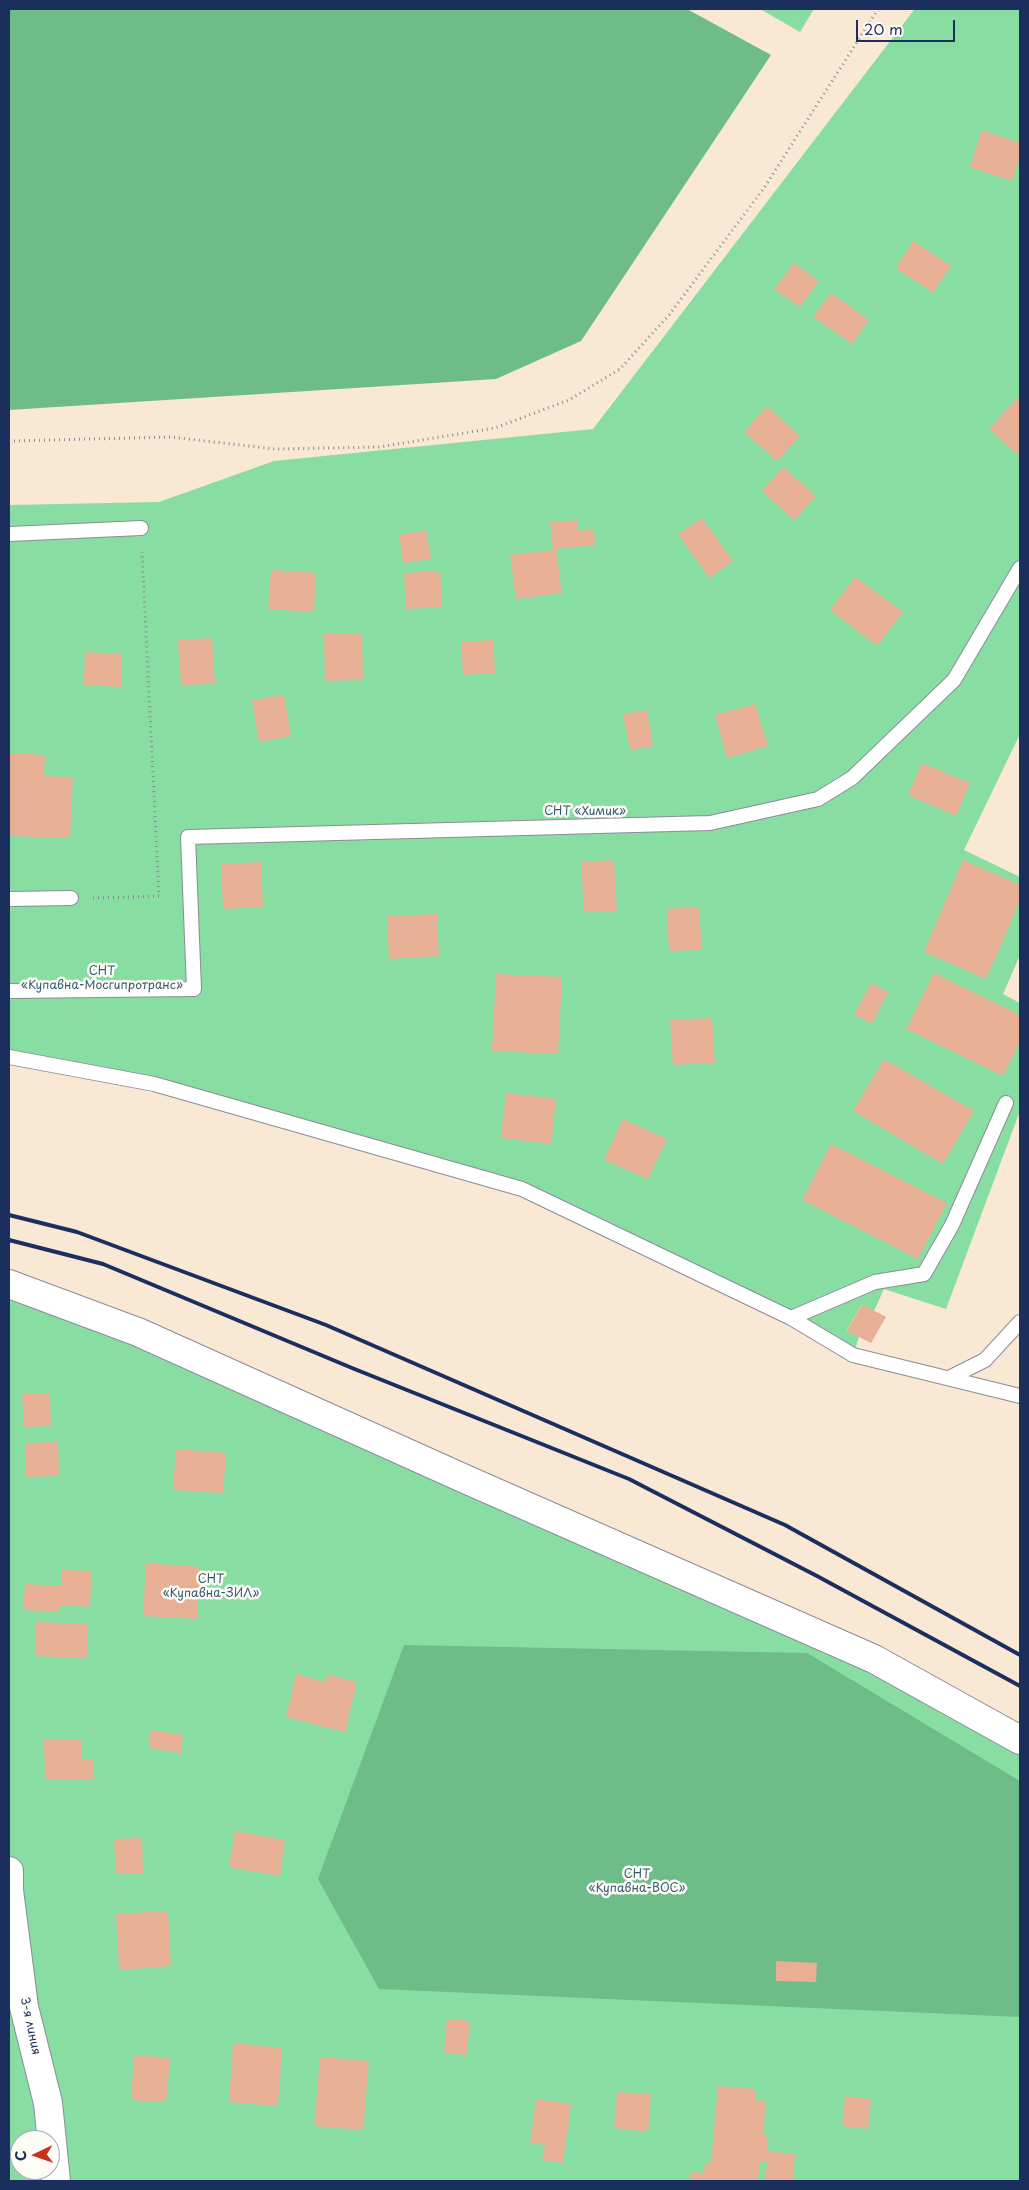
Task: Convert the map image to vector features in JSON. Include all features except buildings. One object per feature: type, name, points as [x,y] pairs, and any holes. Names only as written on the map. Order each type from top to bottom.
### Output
[{"type":"street","points":[[9,1284],[138,1332],[465,1479],[874,1659],[1020,1740]]},
{"type":"street","name":"3-я линия","points":[[9,1870],[9,1890],[24,2008],[48,2103],[56,2181]]},
{"type":"lane","points":[[9,534],[141,528]]},
{"type":"lane","points":[[9,990],[194,989],[188,837],[710,823],[818,799],[852,778],[954,680],[1020,568]]},
{"type":"lane","points":[[9,899],[71,898]]},
{"type":"lane","points":[[9,1057],[154,1084],[522,1189],[791,1318],[854,1356],[1020,1396]]},
{"type":"lane","points":[[791,1318],[875,1282],[924,1274],[952,1225],[1006,1103]]},
{"type":"lane","points":[[949,1378],[985,1360],[1020,1322]]},
{"type":"path","points":[[9,441],[170,437],[275,449],[379,447],[496,428],[569,400],[620,369],[669,316],[764,188],[878,9]]},
{"type":"path","points":[[71,898],[159,896],[141,528]]},
{"type":"green space","points":[[9,9],[687,9],[771,55],[581,341],[496,379],[9,410]]},
{"type":"green space","points":[[760,9],[814,9],[800,32]]},
{"type":"green space","name":"СНТ «Химик»","points":[[1020,9],[1020,734],[964,850],[1020,877],[1020,955],[1003,994],[1020,1003],[1020,1111],[946,1309],[884,1289],[874,1311],[862,1304],[847,1330],[859,1337],[853,1355],[522,1189],[154,1084],[9,1057],[9,505],[159,502],[274,461],[593,429],[914,10]]},
{"type":"green space","name":"СНТ «Купавна-ВОС»","points":[[9,1284],[1020,1740],[1020,2181],[9,2181]]},
{"type":"green space","points":[[404,1645],[807,1653],[1020,1781],[1020,2017],[379,1989],[318,1879]]},
{"type":"railway","points":[[9,1215],[77,1232],[326,1325],[785,1525],[1020,1655]]},
{"type":"railway","points":[[9,1240],[103,1264],[352,1368],[629,1479],[817,1576],[1020,1686]]},
{"type":"park label","name":"СНТ «Купавна-Мосгипротранс»","points":[[102,979]]},
{"type":"park label","name":"СНТ «Купавна-ЗИЛ»","points":[[211,1587]]}]
